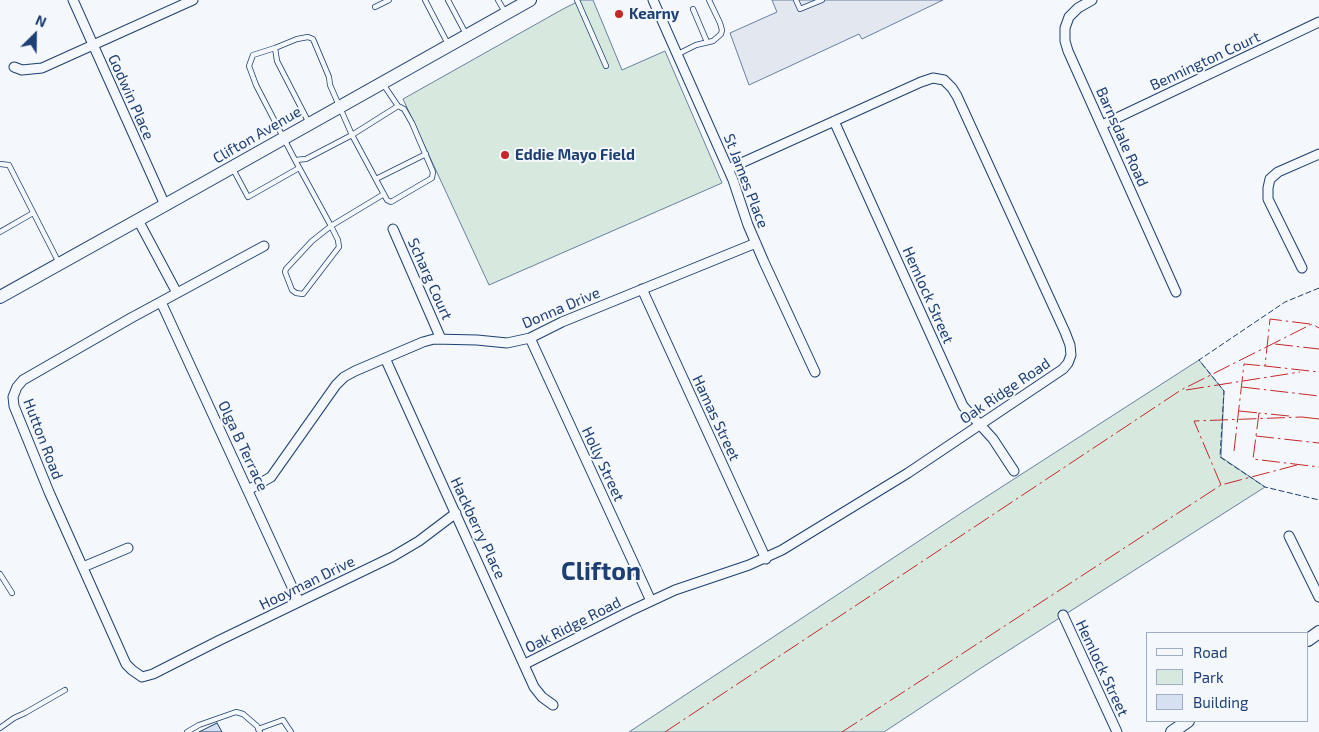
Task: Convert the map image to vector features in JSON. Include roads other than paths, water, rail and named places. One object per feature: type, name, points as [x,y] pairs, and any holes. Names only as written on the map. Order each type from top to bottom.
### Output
[{"type":"main road","name":"Clifton Avenue","points":[[0,297],[530,0]]},
{"type":"main road","points":[[1172,732],[1187,722]]},
{"type":"street","name":"Godwin Place","points":[[73,0],[165,205]]},
{"type":"street","points":[[14,68],[22,70],[42,68],[193,0]]},
{"type":"street","name":"St James Place","points":[[653,0],[728,169],[756,243],[815,372]]},
{"type":"street","name":"Barnsdale Road","points":[[1092,0],[1078,8],[1069,17],[1065,28],[1065,41],[1176,292]]},
{"type":"street","name":"Bennington Court","points":[[1102,125],[1319,22]]},
{"type":"street","name":"Oak Ridge Road","points":[[525,664],[675,590],[766,559],[908,473],[1063,369],[1068,363],[1071,355],[1066,332],[957,96],[944,80],[933,78],[921,82],[728,169]]},
{"type":"street","name":"Hemlock Street","points":[[834,121],[963,406],[981,425],[1014,471]]},
{"type":"street","points":[[1302,268],[1268,199],[1268,188],[1270,179],[1278,172],[1319,154]]},
{"type":"street","points":[[138,220],[177,293]]},
{"type":"street","name":"Scharg Court","points":[[393,229],[441,339]]},
{"type":"street","name":"Donna Drive","points":[[248,490],[271,477],[336,385],[344,377],[423,342],[441,339],[507,343],[530,338],[562,322],[756,243]]},
{"type":"street","name":"Hutton Road","points":[[165,668],[142,677],[132,670],[122,654],[48,492],[14,406],[13,396],[23,380],[264,246]]},
{"type":"street","name":"Hamas Street","points":[[642,289],[766,559]]},
{"type":"street","name":"Olga B Terrace","points":[[161,302],[299,602]]},
{"type":"street","name":"Holly Street","points":[[530,338],[651,601]]},
{"type":"street","name":"Hackberry Place","points":[[385,358],[534,687],[552,705]]},
{"type":"street","name":"Hooyman Drive","points":[[165,668],[392,558],[456,513]]},
{"type":"street","points":[[1289,536],[1319,597]]},
{"type":"street","points":[[83,567],[128,548]]},
{"type":"street","name":"Hemlock Street","points":[[1063,616],[1116,732]]},
{"type":"lane","points":[[375,7],[389,0]]},
{"type":"lane","points":[[425,0],[449,45]]},
{"type":"lane","points":[[448,0],[466,35]]},
{"type":"lane","points":[[498,0],[505,14]]},
{"type":"lane","points":[[577,0],[606,66]]},
{"type":"lane","points":[[678,54],[719,37],[722,30],[709,0]]},
{"type":"lane","points":[[796,0],[800,9],[822,0]]},
{"type":"lane","points":[[693,9],[707,42]]},
{"type":"lane","points":[[382,83],[398,106],[404,109],[433,172],[432,178],[391,202],[387,200],[384,194],[376,179],[352,135],[313,39],[308,37],[297,38],[253,55],[249,66],[256,85],[283,138],[330,226],[338,240],[339,247],[303,294],[292,290],[285,272],[286,269],[312,241],[330,226],[384,194]]},
{"type":"lane","points":[[274,48],[277,61],[310,124]]},
{"type":"lane","points":[[295,160],[306,159],[352,135],[398,106]]},
{"type":"lane","points":[[376,179],[426,154]]},
{"type":"lane","points":[[0,164],[9,165],[59,264]]},
{"type":"lane","points":[[232,168],[248,197],[299,168]]},
{"type":"lane","points":[[0,232],[33,213]]},
{"type":"lane","points":[[0,574],[12,593]]},
{"type":"lane","points":[[0,728],[14,718],[65,690]]},
{"type":"lane","points":[[187,732],[199,724],[236,712],[244,714],[259,731],[284,720],[292,732]]},
{"type":"place","name":"Kearny","points":[[619,14]]},
{"type":"place","name":"Eddie Mayo Field","points":[[505,155]]},
{"type":"district","name":"Clifton","points":[[601,572]]}]
